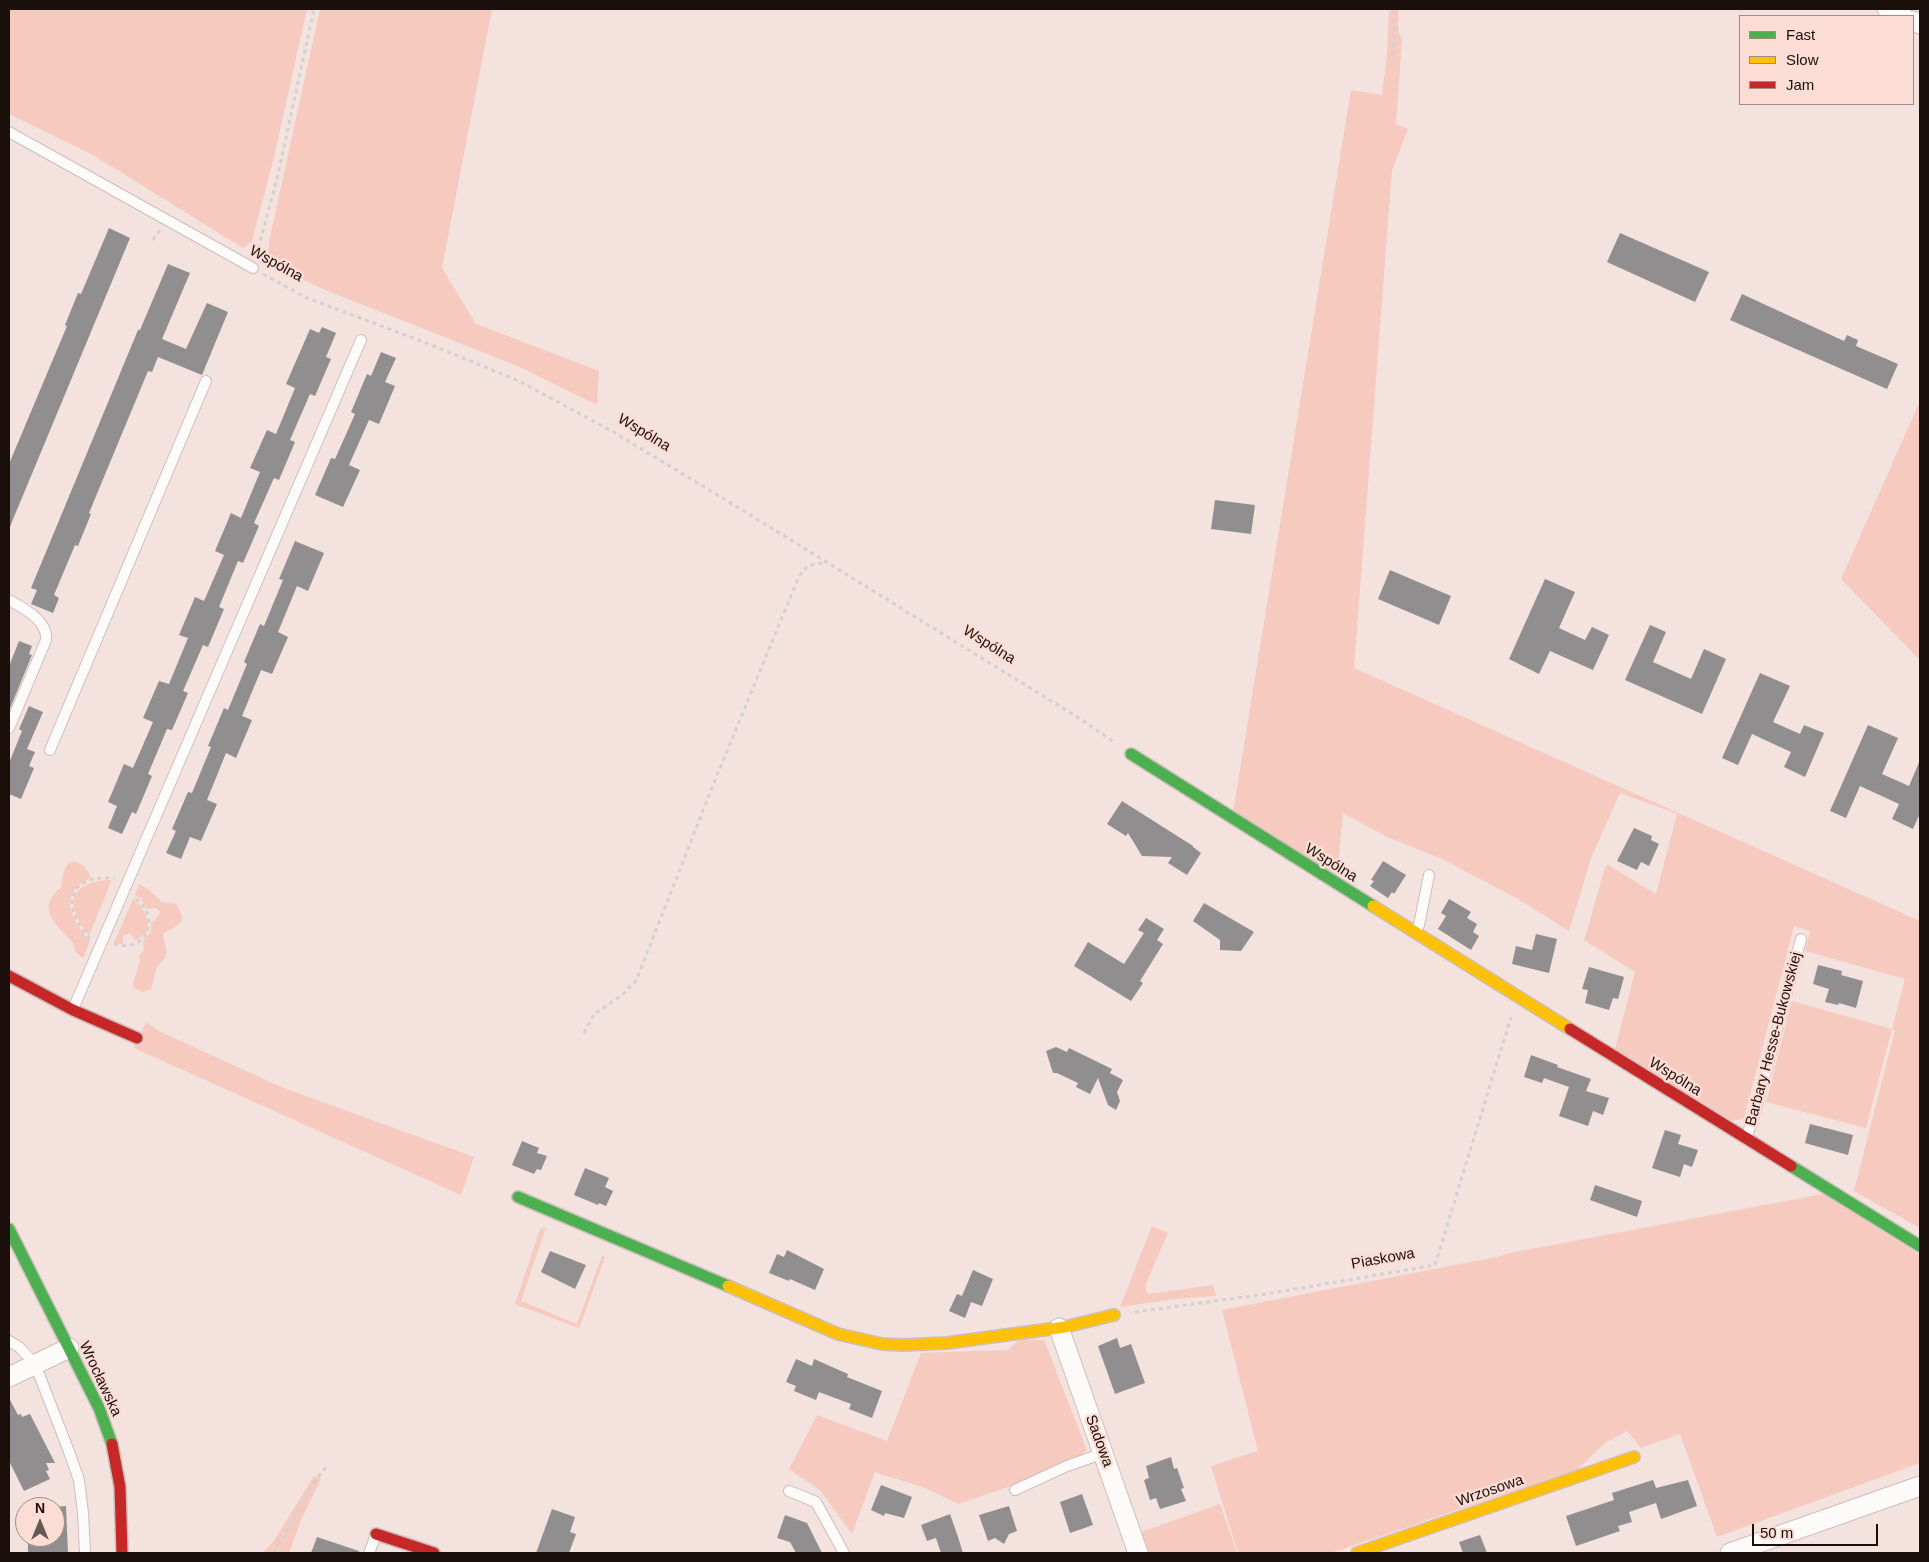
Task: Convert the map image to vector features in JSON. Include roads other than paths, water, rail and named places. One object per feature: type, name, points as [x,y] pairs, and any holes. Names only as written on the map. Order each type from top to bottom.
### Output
[{"type":"street","points":[[1886,9],[1901,15]]},
{"type":"street","name":"Wspólna","points":[[1131,754],[1414,933],[1920,1246]]},
{"type":"street","points":[[9,976],[73,1010],[137,1038]]},
{"type":"street","points":[[518,1197],[684,1266],[838,1334],[865,1342],[911,1346],[929,1345],[1059,1328],[1114,1315]]},
{"type":"street","name":"Wrocławska","points":[[9,1229],[99,1408],[113,1450],[121,1511],[122,1553]]},
{"type":"street","name":"Sadowa","points":[[1059,1328],[1138,1553]]},
{"type":"street","points":[[9,1377],[69,1348]]},
{"type":"street","name":"Wrzosowa","points":[[1357,1553],[1634,1457]]},
{"type":"street","points":[[1730,1553],[1920,1486]]},
{"type":"street","points":[[376,1534],[434,1553]]},
{"type":"lane","name":"Wspólna","points":[[9,132],[253,268]]},
{"type":"lane","points":[[73,1010],[361,340]]},
{"type":"lane","points":[[50,750],[206,381]]},
{"type":"lane","points":[[9,600],[32,614],[43,627],[46,635],[46,640],[9,728]]},
{"type":"lane","points":[[1414,933],[1419,925],[1429,875]]},
{"type":"lane","name":"Barbary Hesse-Bukowskiej","points":[[1746,1139],[1755,1112],[1801,939]]},
{"type":"lane","points":[[9,1341],[19,1347],[35,1364],[79,1480],[83,1514],[84,1553]]},
{"type":"lane","points":[[1015,1490],[1067,1466],[1104,1453]]},
{"type":"lane","points":[[789,1491],[816,1502],[844,1553]]},
{"type":"lane","points":[[369,1553],[376,1534]]}]
